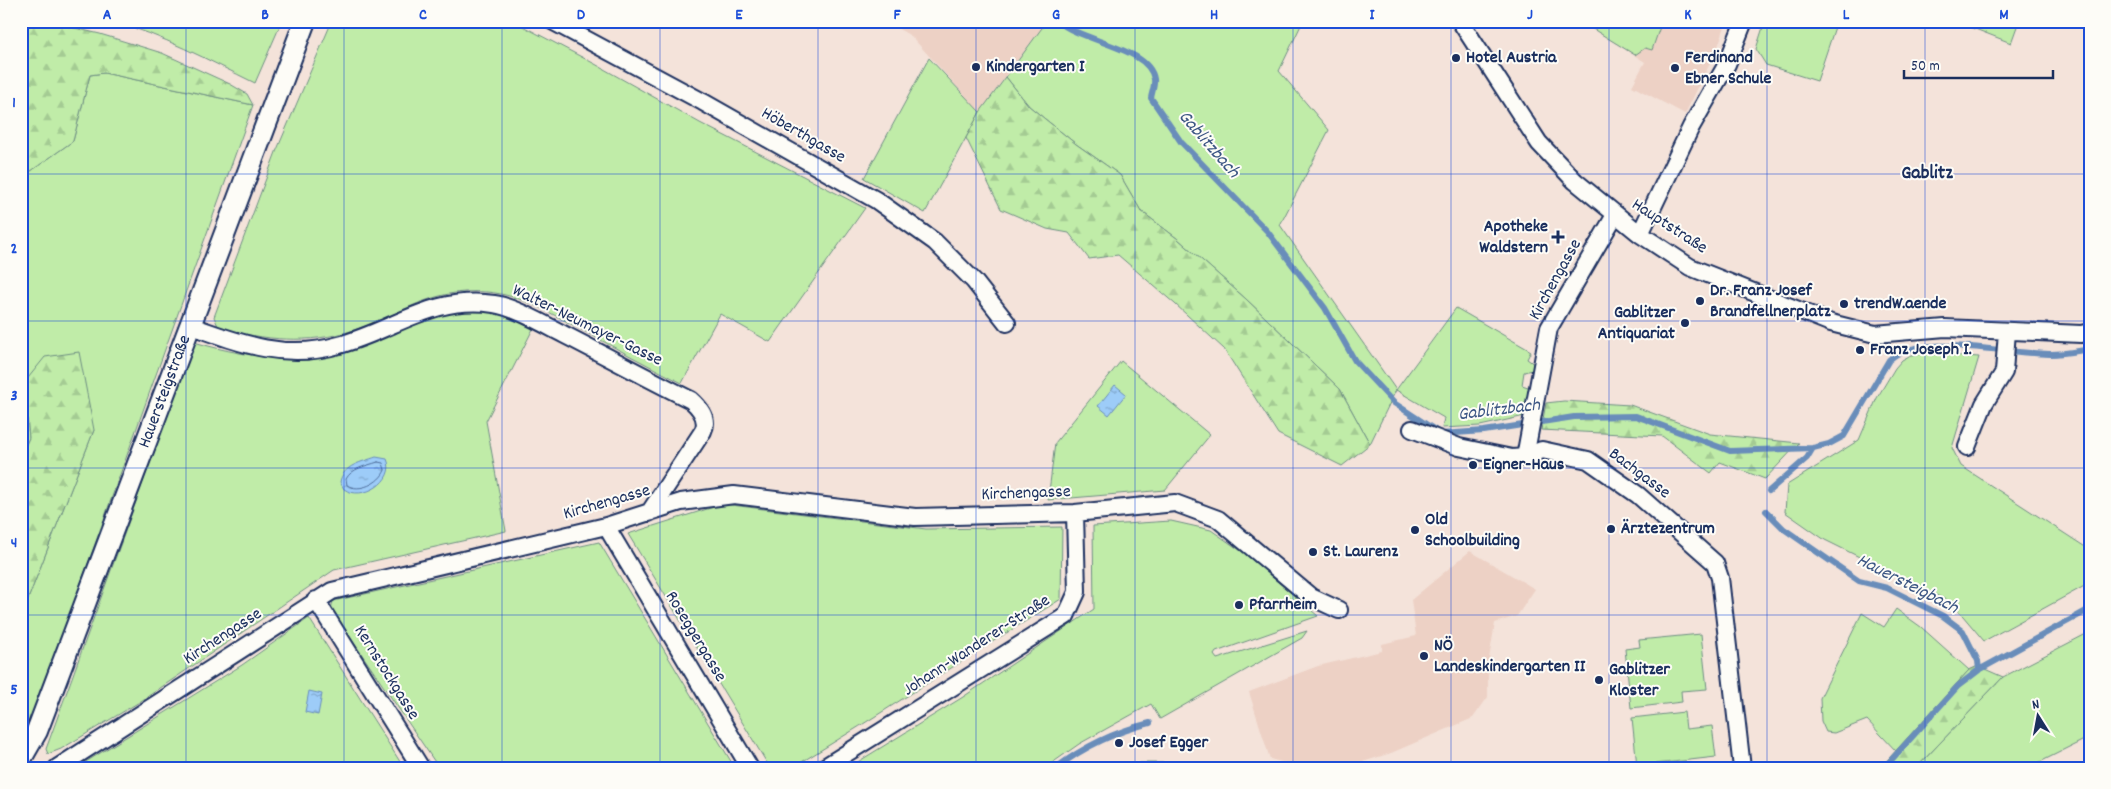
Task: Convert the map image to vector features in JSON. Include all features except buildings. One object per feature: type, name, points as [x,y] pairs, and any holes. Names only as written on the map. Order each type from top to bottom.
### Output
[{"type":"street","name":"Hauersteigstraße","points":[[21,759],[37,731],[305,21]]},
{"type":"street","name":"Höberthgasse","points":[[552,21],[703,102],[876,200],[935,242],[974,281],[1007,323]]},
{"type":"street","name":"Hauptstraße","points":[[1460,21],[1540,143],[1575,181],[1640,234],[1700,271],[1831,323],[1875,334],[1945,328],[2007,336],[2080,334],[2090,332]]},
{"type":"street","points":[[1640,234],[1691,127],[1727,64],[1744,21]]},
{"type":"street","name":"Kirchengasse","points":[[1526,451],[1549,328],[1615,215]]},
{"type":"street","name":"Walter-Neumayer-Gasse","points":[[189,325],[261,349],[292,352],[339,345],[426,310],[453,303],[495,304],[538,321],[691,400],[704,417],[706,426],[649,513]]},
{"type":"street","points":[[1967,447],[1984,404],[2004,372],[2007,336]]},
{"type":"street","name":"Bachgasse","points":[[1412,429],[1459,447],[1512,458],[1526,451],[1542,450],[1588,460],[1638,494],[1715,563],[1720,578],[1742,768]]},
{"type":"street","name":"Kirchengasse","points":[[57,768],[332,591],[606,526],[681,502],[734,495],[915,517],[1075,513],[1176,503],[1218,518],[1311,597],[1339,610]]},
{"type":"street","name":"Johann-Wanderer-Straße","points":[[823,768],[1066,616],[1077,592],[1075,513]]},
{"type":"street","name":"Roseggergasse","points":[[606,526],[750,768]]},
{"type":"street","name":"Kernstockgasse","points":[[316,600],[421,768]]},
{"type":"shaded area","name":"Kindergarten I","points":[[885,21],[1047,21],[980,112],[911,36]]},
{"type":"shaded area","name":"Ferdinand Ebner Schule","points":[[1580,21],[1727,21],[1717,49],[1685,114],[1632,86],[1645,62]]},
{"type":"shaded area","name":"NÖ Landeskindergarten II","points":[[1470,551],[1535,589],[1517,616],[1495,623],[1488,665],[1488,697],[1473,718],[1391,753],[1344,768],[1304,768],[1270,759],[1249,692],[1318,666],[1382,651],[1382,644],[1416,636],[1411,600]]},
{"type":"green space","points":[[21,21],[45,21],[100,34],[162,53],[230,84],[247,94],[253,105],[104,73],[90,75],[73,141],[31,171],[21,172]]},
{"type":"green space","points":[[112,21],[282,21],[255,83],[149,33]]},
{"type":"green space","points":[[332,21],[513,21],[595,64],[700,123],[865,208],[770,342],[720,314],[682,383],[549,312],[513,297],[487,292],[449,294],[433,298],[372,324],[337,335],[320,338],[270,338],[219,328],[214,317],[276,152]]},
{"type":"green space","points":[[1047,21],[1081,21],[1088,24],[1156,21],[1303,21],[1279,71],[1329,130],[1280,225],[1396,390],[1370,444],[1340,389],[1246,299],[1178,239],[1141,211],[1120,175],[1076,144],[1029,106],[1006,77]]},
{"type":"green space","points":[[1580,21],[1662,21],[1652,50],[1645,48],[1635,55]]},
{"type":"green space","points":[[1765,21],[1837,21],[1817,81],[1766,65],[1756,49]]},
{"type":"green space","points":[[1966,21],[2019,21],[2011,43],[1965,25]]},
{"type":"green space","points":[[929,58],[980,112],[925,213],[864,178]]},
{"type":"green space","points":[[104,73],[253,105],[31,722],[21,737],[21,617],[94,430],[24,383],[29,438],[21,455],[21,172],[31,171],[73,141],[90,75]]},
{"type":"green space","points":[[1006,77],[1029,106],[1076,144],[1120,175],[1141,211],[1178,239],[1246,299],[1340,389],[1370,444],[1342,466],[1278,434],[1224,349],[1118,255],[1089,259],[1069,233],[1047,229],[1001,209],[966,138],[980,112]]},
{"type":"green space","points":[[1456,308],[1531,351],[1527,359],[1534,364],[1533,370],[1524,372],[1522,385],[1531,388],[1525,416],[1480,426],[1442,428],[1444,418],[1396,390]]},
{"type":"green space","points":[[458,310],[502,312],[535,325],[486,421],[506,531],[334,570],[141,701],[61,749],[48,754],[46,749],[194,342],[240,353],[263,356],[285,358],[331,355],[382,339],[421,319]]},
{"type":"green space","points":[[79,352],[94,430],[21,617],[21,455],[29,438],[24,383],[45,357]]},
{"type":"green space","points":[[1922,353],[1979,357],[1952,448],[1961,466],[2090,550],[2090,583],[1984,641],[1952,603],[1825,540],[1785,512],[1787,485],[1859,440],[1877,398],[1895,368],[1902,360],[1911,355]]},
{"type":"green space","points":[[1121,361],[1210,435],[1165,490],[1048,500],[1055,443]]},
{"type":"green space","points":[[1564,401],[1630,405],[1710,434],[1799,443],[1765,479],[1720,462],[1711,473],[1662,436],[1541,430],[1546,403]]},
{"type":"green space","points":[[723,504],[926,529],[1062,527],[1061,599],[792,768],[770,768],[628,534]]},
{"type":"green space","points":[[1171,521],[1211,530],[1244,553],[1318,616],[1216,652],[1214,655],[1217,659],[1307,631],[1302,638],[1160,719],[1151,704],[1079,744],[1045,768],[848,768],[963,697],[1094,609],[1093,526]]},
{"type":"green space","points":[[599,542],[735,768],[439,768],[331,609],[333,601]]},
{"type":"green space","points":[[1896,609],[1921,627],[1969,670],[1896,751],[1867,720],[1834,733],[1826,732],[1821,721],[1820,698],[1862,613],[1884,627]]},
{"type":"green space","points":[[309,618],[404,768],[76,768],[242,665]]},
{"type":"green space","points":[[2090,632],[2090,737],[2028,768],[1916,768],[2003,677]]},
{"type":"green space","points":[[1701,634],[1707,689],[1681,691],[1682,702],[1631,708],[1625,649],[1640,647],[1639,640]]},
{"type":"green space","points":[[1978,666],[2003,677],[1916,768],[1880,768],[1969,670]]},
{"type":"green space","points":[[1684,712],[1686,729],[1712,726],[1716,757],[1637,766],[1632,718]]},
{"type":"green space","points":[[1140,763],[1164,763],[1167,768],[1131,768]]},
{"type":"water","points":[[1115,385],[1126,394],[1109,415],[1098,406]]},
{"type":"water","points":[[376,457],[387,459],[389,467],[383,482],[368,491],[360,493],[344,489],[340,482],[342,476],[349,468]]},
{"type":"water","points":[[309,691],[322,694],[318,715],[305,712]]},
{"type":"waterway","points":[[21,31],[30,21]]},
{"type":"waterway","name":"Gablitzbach","points":[[1058,21],[1082,34],[1127,52],[1140,59],[1149,68],[1154,79],[1151,98],[1181,142],[1267,231],[1325,308],[1355,361],[1394,403],[1441,434],[1484,431],[1574,417],[1636,416],[1730,451],[1813,448],[1829,444],[1844,436],[1889,360],[1903,351],[1921,347],[1966,346],[2051,354],[2090,349]]},
{"type":"waterway","name":"Hauersteigbach","points":[[1769,491],[1807,458],[1813,448]]},
{"type":"waterway","name":"Hauersteigbach","points":[[1766,511],[1784,529],[1859,581],[1887,588],[1943,616],[1963,631],[1978,661],[1979,670],[1958,686],[1884,768]]},
{"type":"waterway","points":[[1979,670],[2090,609]]},
{"type":"waterway","points":[[1056,768],[1100,741],[1150,723]]},
{"type":"place","name":"Hotel Austria","points":[[1456,58]]},
{"type":"place","name":"Kindergarten I","points":[[976,67]]},
{"type":"place","name":"Ferdinand Ebner Schule","points":[[1675,68]]},
{"type":"place","name":"Apotheke Waldstern","points":[[1558,237]]},
{"type":"place","name":"Dr. Franz Josef Brandfellnerplatz","points":[[1700,301]]},
{"type":"place","name":"trendW.aende","points":[[1844,304]]},
{"type":"place","name":"Gablitzer Antiquariat","points":[[1685,323]]},
{"type":"place","name":"Franz Joseph I.","points":[[1860,350]]},
{"type":"place","name":"Eigner-Haus","points":[[1473,465]]},
{"type":"place","name":"Ärztezentrum","points":[[1611,529]]},
{"type":"place","name":"Old Schoolbuilding","points":[[1415,530]]},
{"type":"place","name":"St. Laurenz","points":[[1313,552]]},
{"type":"place","name":"Pfarrheim","points":[[1239,605]]},
{"type":"place","name":"NÖ Landeskindergarten II","points":[[1424,656]]},
{"type":"place","name":"Gablitzer Kloster","points":[[1599,680]]},
{"type":"place","name":"Josef Egger","points":[[1119,743]]},
{"type":"district","name":"Gablitz","points":[[1927,174]]}]
